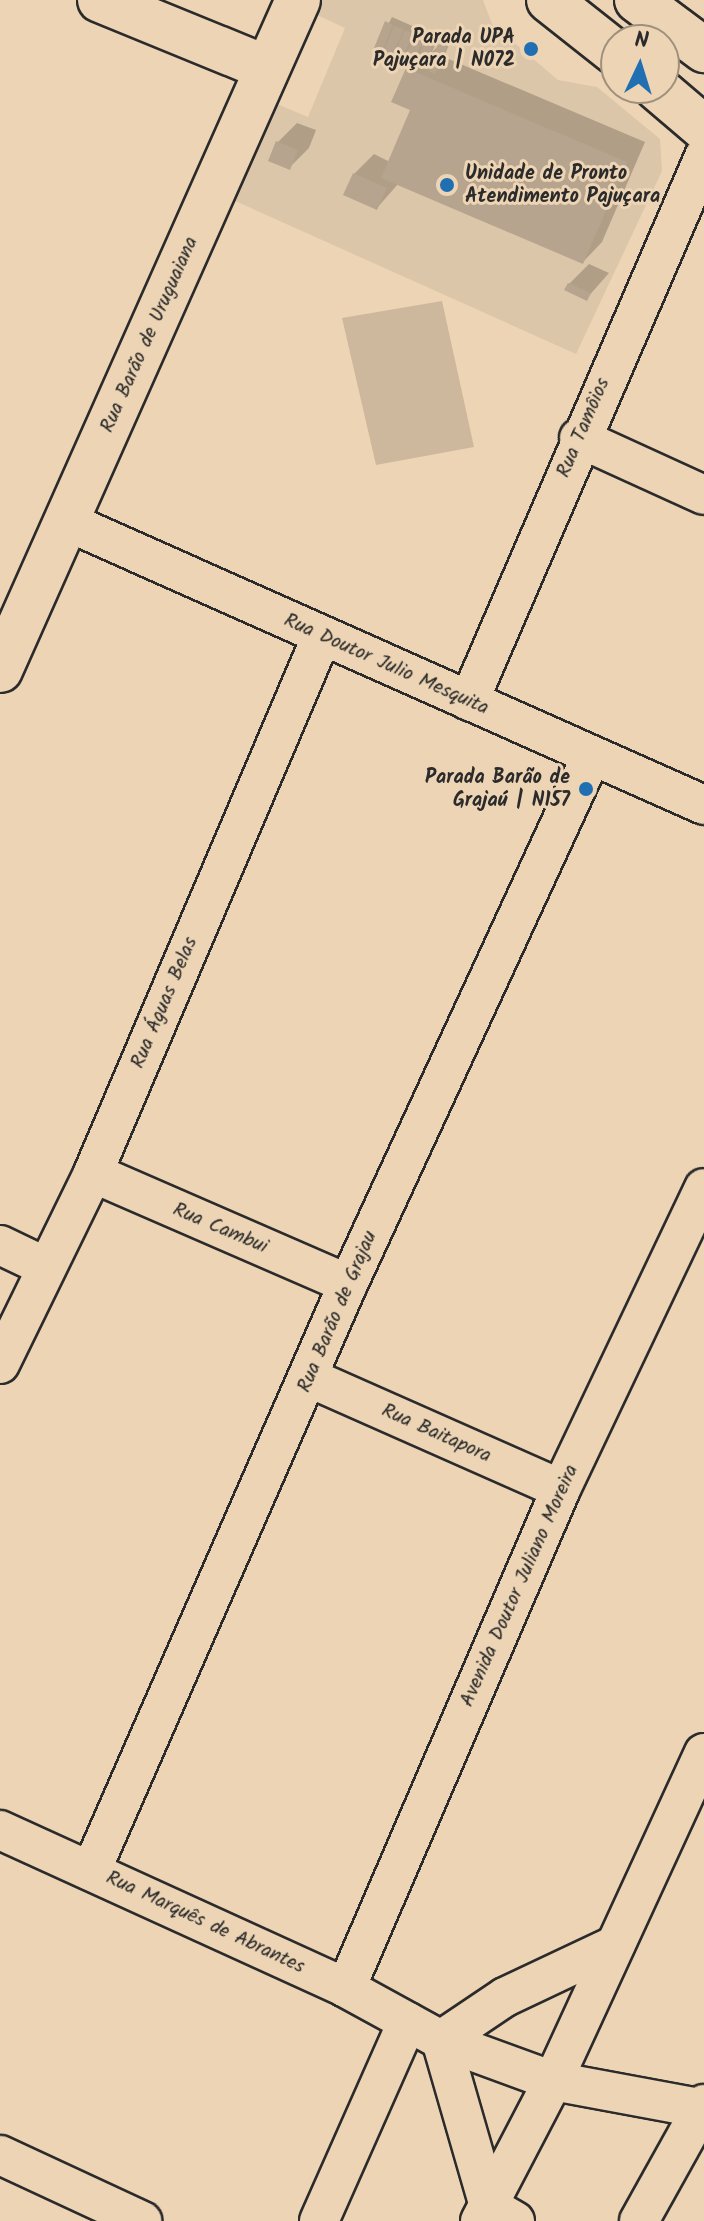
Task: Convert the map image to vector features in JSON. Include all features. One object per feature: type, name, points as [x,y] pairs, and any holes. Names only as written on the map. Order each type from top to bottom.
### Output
[{"type":"street","points":[[100,0],[267,68]]},
{"type":"street","name":"Rua Barão de Uruguaiana","points":[[0,670],[298,0]]},
{"type":"street","points":[[549,0],[600,40]]},
{"type":"street","points":[[637,0],[704,50]]},
{"type":"street","points":[[676,104],[704,128]]},
{"type":"street","name":"Rua Tamôios","points":[[469,701],[579,438],[704,157]]},
{"type":"street","points":[[579,438],[704,495]]},
{"type":"street","name":"Rua Doutor Julio Mesquita","points":[[68,522],[321,638],[704,805]]},
{"type":"street","name":"Rua Águas Belas","points":[[0,1364],[44,1266],[93,1173],[321,638]]},
{"type":"street","name":"Rua Barão de Grajau","points":[[91,1871],[310,1378],[348,1284],[591,757]]},
{"type":"street","name":"Rua Cambui","points":[[93,1173],[348,1284]]},
{"type":"street","name":"Avenida Doutor Juliano Moreira","points":[[346,1988],[561,1489],[704,1188]]},
{"type":"street","points":[[0,1245],[44,1266]]},
{"type":"street","name":"Rua Baitapora","points":[[310,1378],[561,1489]]},
{"type":"street","points":[[495,2216],[553,2081],[701,1764]]},
{"type":"street","name":"Rua Marquês de Abrantes","points":[[0,1830],[346,1988],[441,2040],[553,2081],[703,2107]]},
{"type":"street","points":[[495,2216],[441,2040],[505,1997],[615,1945]]},
{"type":"street","points":[[319,2221],[407,2022]]},
{"type":"street","points":[[639,2221],[703,2107]]},
{"type":"street","points":[[0,2155],[142,2221]]},
{"type":"shaded area","name":"Unidade de Pronto Atendimento Pajuçara","points":[[322,0],[483,0],[492,24],[558,80],[597,87],[600,89],[600,104],[618,104],[660,139],[662,171],[576,354],[233,200],[277,104],[308,117],[345,28],[315,14]]},
{"type":"shaded area","points":[[442,301],[474,447],[376,465],[342,318]]},
{"type":"building","points":[[385,21],[393,25],[382,51],[374,48]]},
{"type":"building","points":[[394,26],[404,29],[392,56],[383,52]]},
{"type":"building","points":[[405,30],[413,33],[402,60],[393,56]]},
{"type":"building","points":[[415,35],[424,38],[412,65],[404,61]]},
{"type":"building","points":[[426,39],[435,42],[424,69],[415,65]]},
{"type":"building","points":[[438,44],[447,47],[435,74],[427,70]]},
{"type":"building","points":[[406,68],[627,162],[583,264],[381,178],[410,110],[391,102]]},
{"type":"building","points":[[276,141],[298,150],[290,170],[268,161]]},
{"type":"building","points":[[353,173],[387,188],[377,210],[343,195]]},
{"type":"building","points":[[568,283],[591,293],[587,301],[564,290]]},
{"type":"place","name":"Parada UPA Pajuçara | N072","points":[[531,49]]},
{"type":"place","name":"Unidade de Pronto Atendimento Pajuçara","points":[[447,185]]},
{"type":"place","name":"Parada Barão de Grajaú | N157","points":[[586,789]]}]
